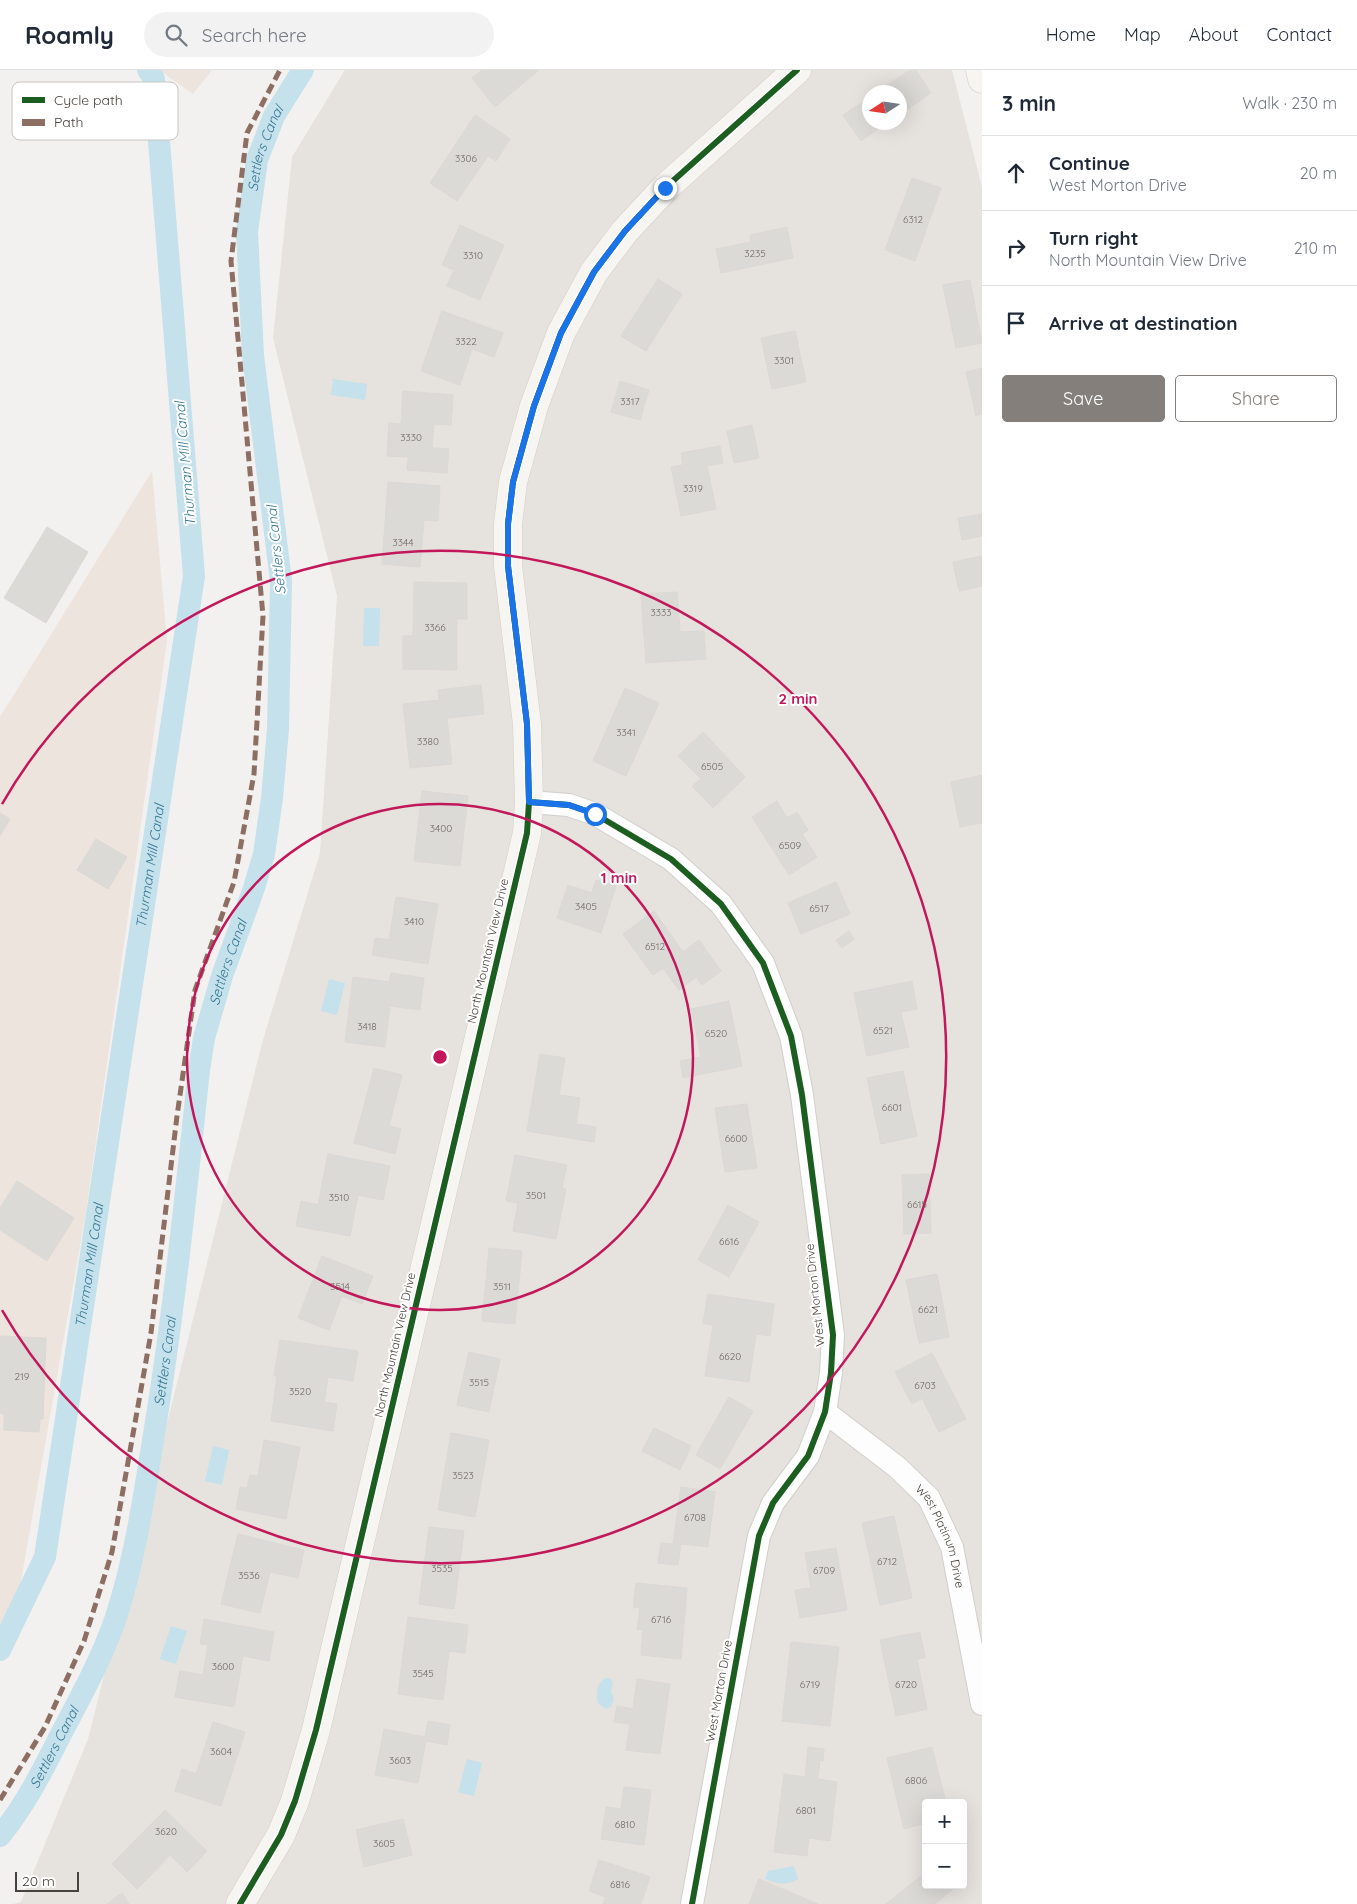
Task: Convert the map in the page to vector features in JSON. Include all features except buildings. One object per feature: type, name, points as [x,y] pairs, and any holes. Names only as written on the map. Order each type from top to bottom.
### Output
[{"type":"street","name":"North Mountain View Drive","points":[[240,1904],[281,1835],[295,1801],[316,1730],[527,833],[529,802],[527,724],[508,566],[508,524],[513,482],[534,406],[561,333],[594,272],[625,231],[665,188],[797,70]]},
{"type":"street","points":[[980,70],[982,79]]},
{"type":"street","name":"West Morton Drive","points":[[529,802],[569,805],[595,814],[671,859],[721,904],[763,963],[792,1036],[802,1095],[833,1336],[832,1373],[825,1412],[808,1456],[772,1503],[759,1536],[692,1904]]},
{"type":"street","name":"West Platinum Drive","points":[[825,1412],[897,1467],[929,1498],[952,1546],[982,1704]]},
{"type":"shaded area","points":[[159,70],[212,70],[193,94]]},
{"type":"shaded area","points":[[345,70],[952,70],[982,187],[982,1904],[13,1904],[21,1902],[88,1739],[262,1043],[320,853],[337,596],[273,338],[292,157]]},
{"type":"shaded area","points":[[152,471],[167,641],[85,1218],[18,1598],[0,1634],[0,717]]},
{"type":"water","points":[[333,379],[367,384],[365,400],[331,395]]},
{"type":"water","points":[[364,608],[380,608],[379,646],[363,646]]},
{"type":"water","points":[[329,979],[345,983],[337,1015],[321,1011]]},
{"type":"water","points":[[213,1446],[229,1450],[222,1485],[205,1481]]},
{"type":"water","points":[[171,1626],[187,1631],[176,1664],[160,1659]]},
{"type":"water","points":[[606,1678],[610,1678],[613,1682],[611,1691],[614,1699],[611,1707],[606,1709],[598,1703],[597,1696],[600,1683]]},
{"type":"water","points":[[467,1759],[482,1763],[474,1796],[458,1792]]},
{"type":"water","points":[[794,1866],[798,1879],[790,1883],[782,1884],[765,1879],[768,1871]]},
{"type":"waterway","name":"Thurman Mill Canal","points":[[148,70],[154,82]]},
{"type":"waterway","name":"Settlers Canal","points":[[0,1836],[33,1788],[47,1762],[97,1664],[122,1597],[138,1528],[161,1389],[174,1298],[204,1038],[222,976],[254,888],[264,854],[272,798],[278,729],[281,581],[253,355],[247,232],[257,160],[274,116],[303,70]]},
{"type":"waterway","name":"Thurman Mill Canal","points":[[0,1650],[45,1557],[194,576],[159,140]]},
{"type":"marked path","points":[[0,1800],[45,1727],[84,1641],[112,1552],[151,1333],[177,1116],[195,990],[234,882],[254,774],[263,616],[231,261],[247,133],[280,70]]},
{"type":"cycle path","points":[[240,1904],[281,1835],[295,1801],[316,1730],[527,833],[529,802],[527,724],[508,566],[508,524],[513,482],[534,406],[561,333],[594,272],[625,231],[665,188],[797,70]]},
{"type":"cycle path","points":[[529,802],[569,805],[595,814],[671,859],[721,904],[763,963],[791,1036],[802,1095],[833,1335],[831,1373],[825,1412],[808,1456],[773,1503],[759,1536],[692,1904]]},
{"type":"route","points":[[595,814],[569,805],[529,802],[527,724],[508,566],[508,524],[513,482],[534,406],[561,333],[594,272],[625,231],[665,188]]}]
